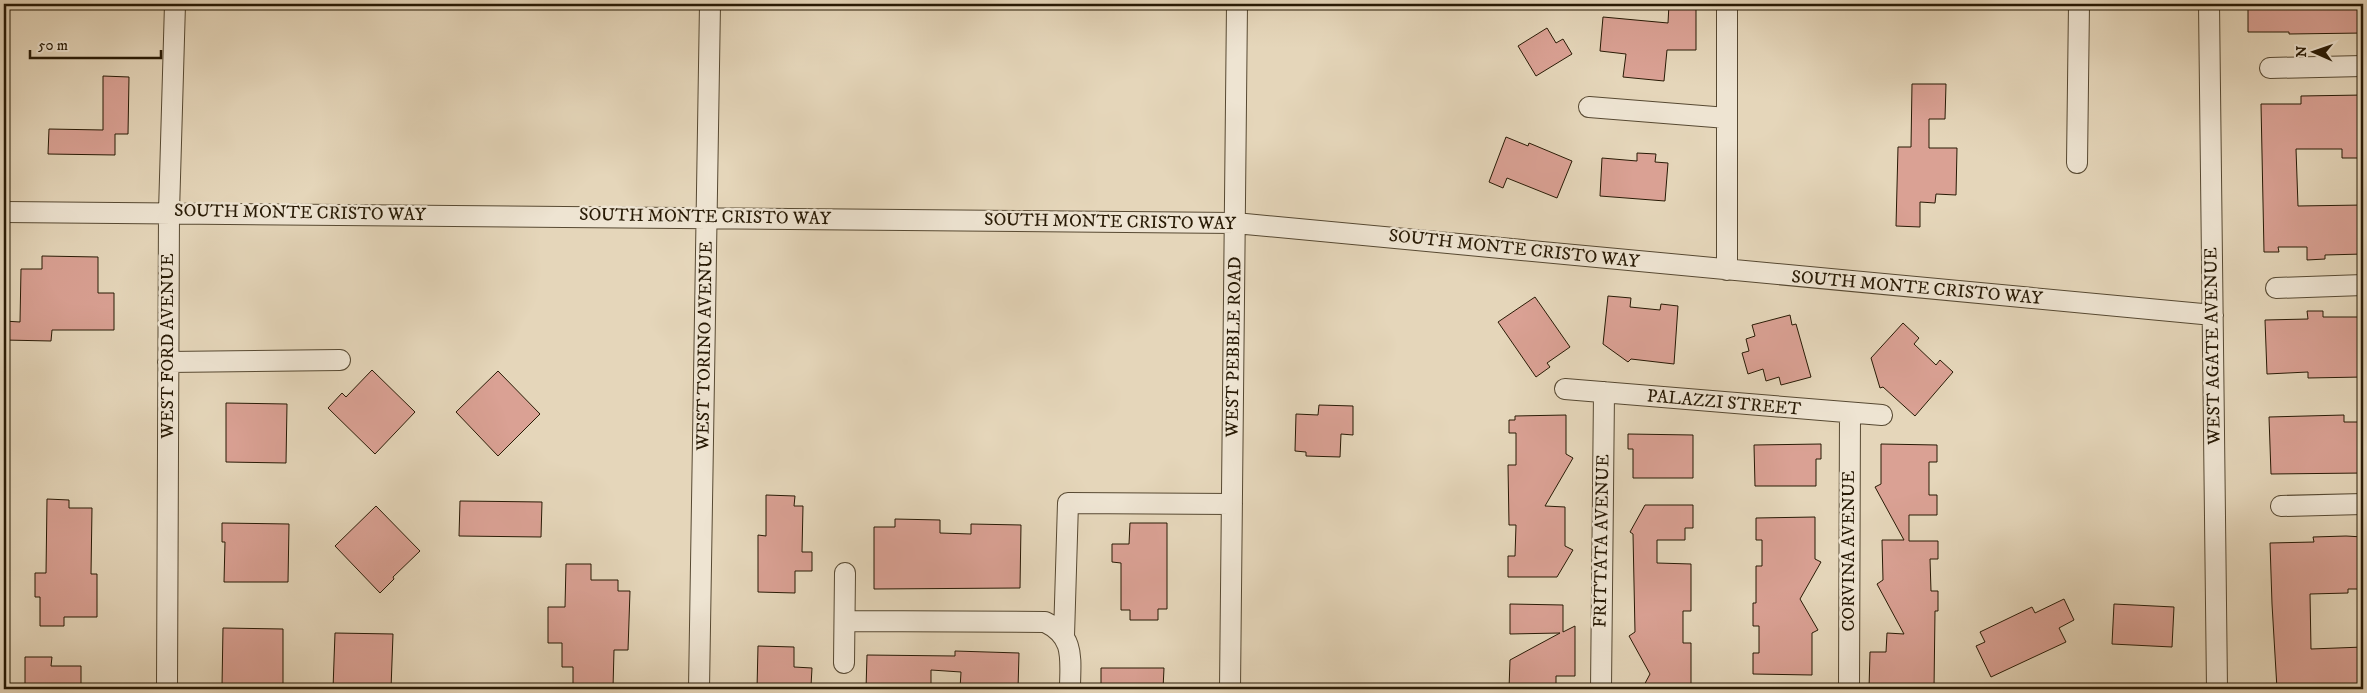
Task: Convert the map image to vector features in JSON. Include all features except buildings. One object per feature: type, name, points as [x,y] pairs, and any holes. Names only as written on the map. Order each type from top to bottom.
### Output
[{"type":"street","name":"WEST FORD AVENUE","points":[[167,689],[169,212],[174,4]]},
{"type":"street","name":"WEST TORINO AVENUE","points":[[699,689],[710,4]]},
{"type":"street","name":"WEST PEBBLE ROAD","points":[[1230,689],[1238,4]]},
{"type":"street","points":[[1727,4],[1727,270]]},
{"type":"street","points":[[2078,163],[2079,4]]},
{"type":"street","name":"WEST AGATE AVENUE","points":[[2208,4],[2217,689]]},
{"type":"street","points":[[2270,68],[2363,66]]},
{"type":"street","points":[[1589,107],[1727,118]]},
{"type":"street","name":"SOUTH MONTE CRISTO WAY","points":[[4,212],[1235,223],[2213,314]]},
{"type":"street","points":[[2276,288],[2363,285]]},
{"type":"street","points":[[168,362],[340,360]]},
{"type":"street","name":"PALAZZI STREET","points":[[1565,389],[1882,415]]},
{"type":"street","name":"FRITTATA AVENUE","points":[[1601,689],[1604,392]]},
{"type":"street","name":"CORVINA AVENUE","points":[[1849,689],[1850,413]]},
{"type":"street","points":[[1064,636],[1068,503],[1232,504]]},
{"type":"street","points":[[2281,506],[2363,504]]},
{"type":"street","points":[[844,663],[846,573]]},
{"type":"street","points":[[845,621],[1045,622],[1057,628],[1064,636],[1069,647],[1070,689]]}]
